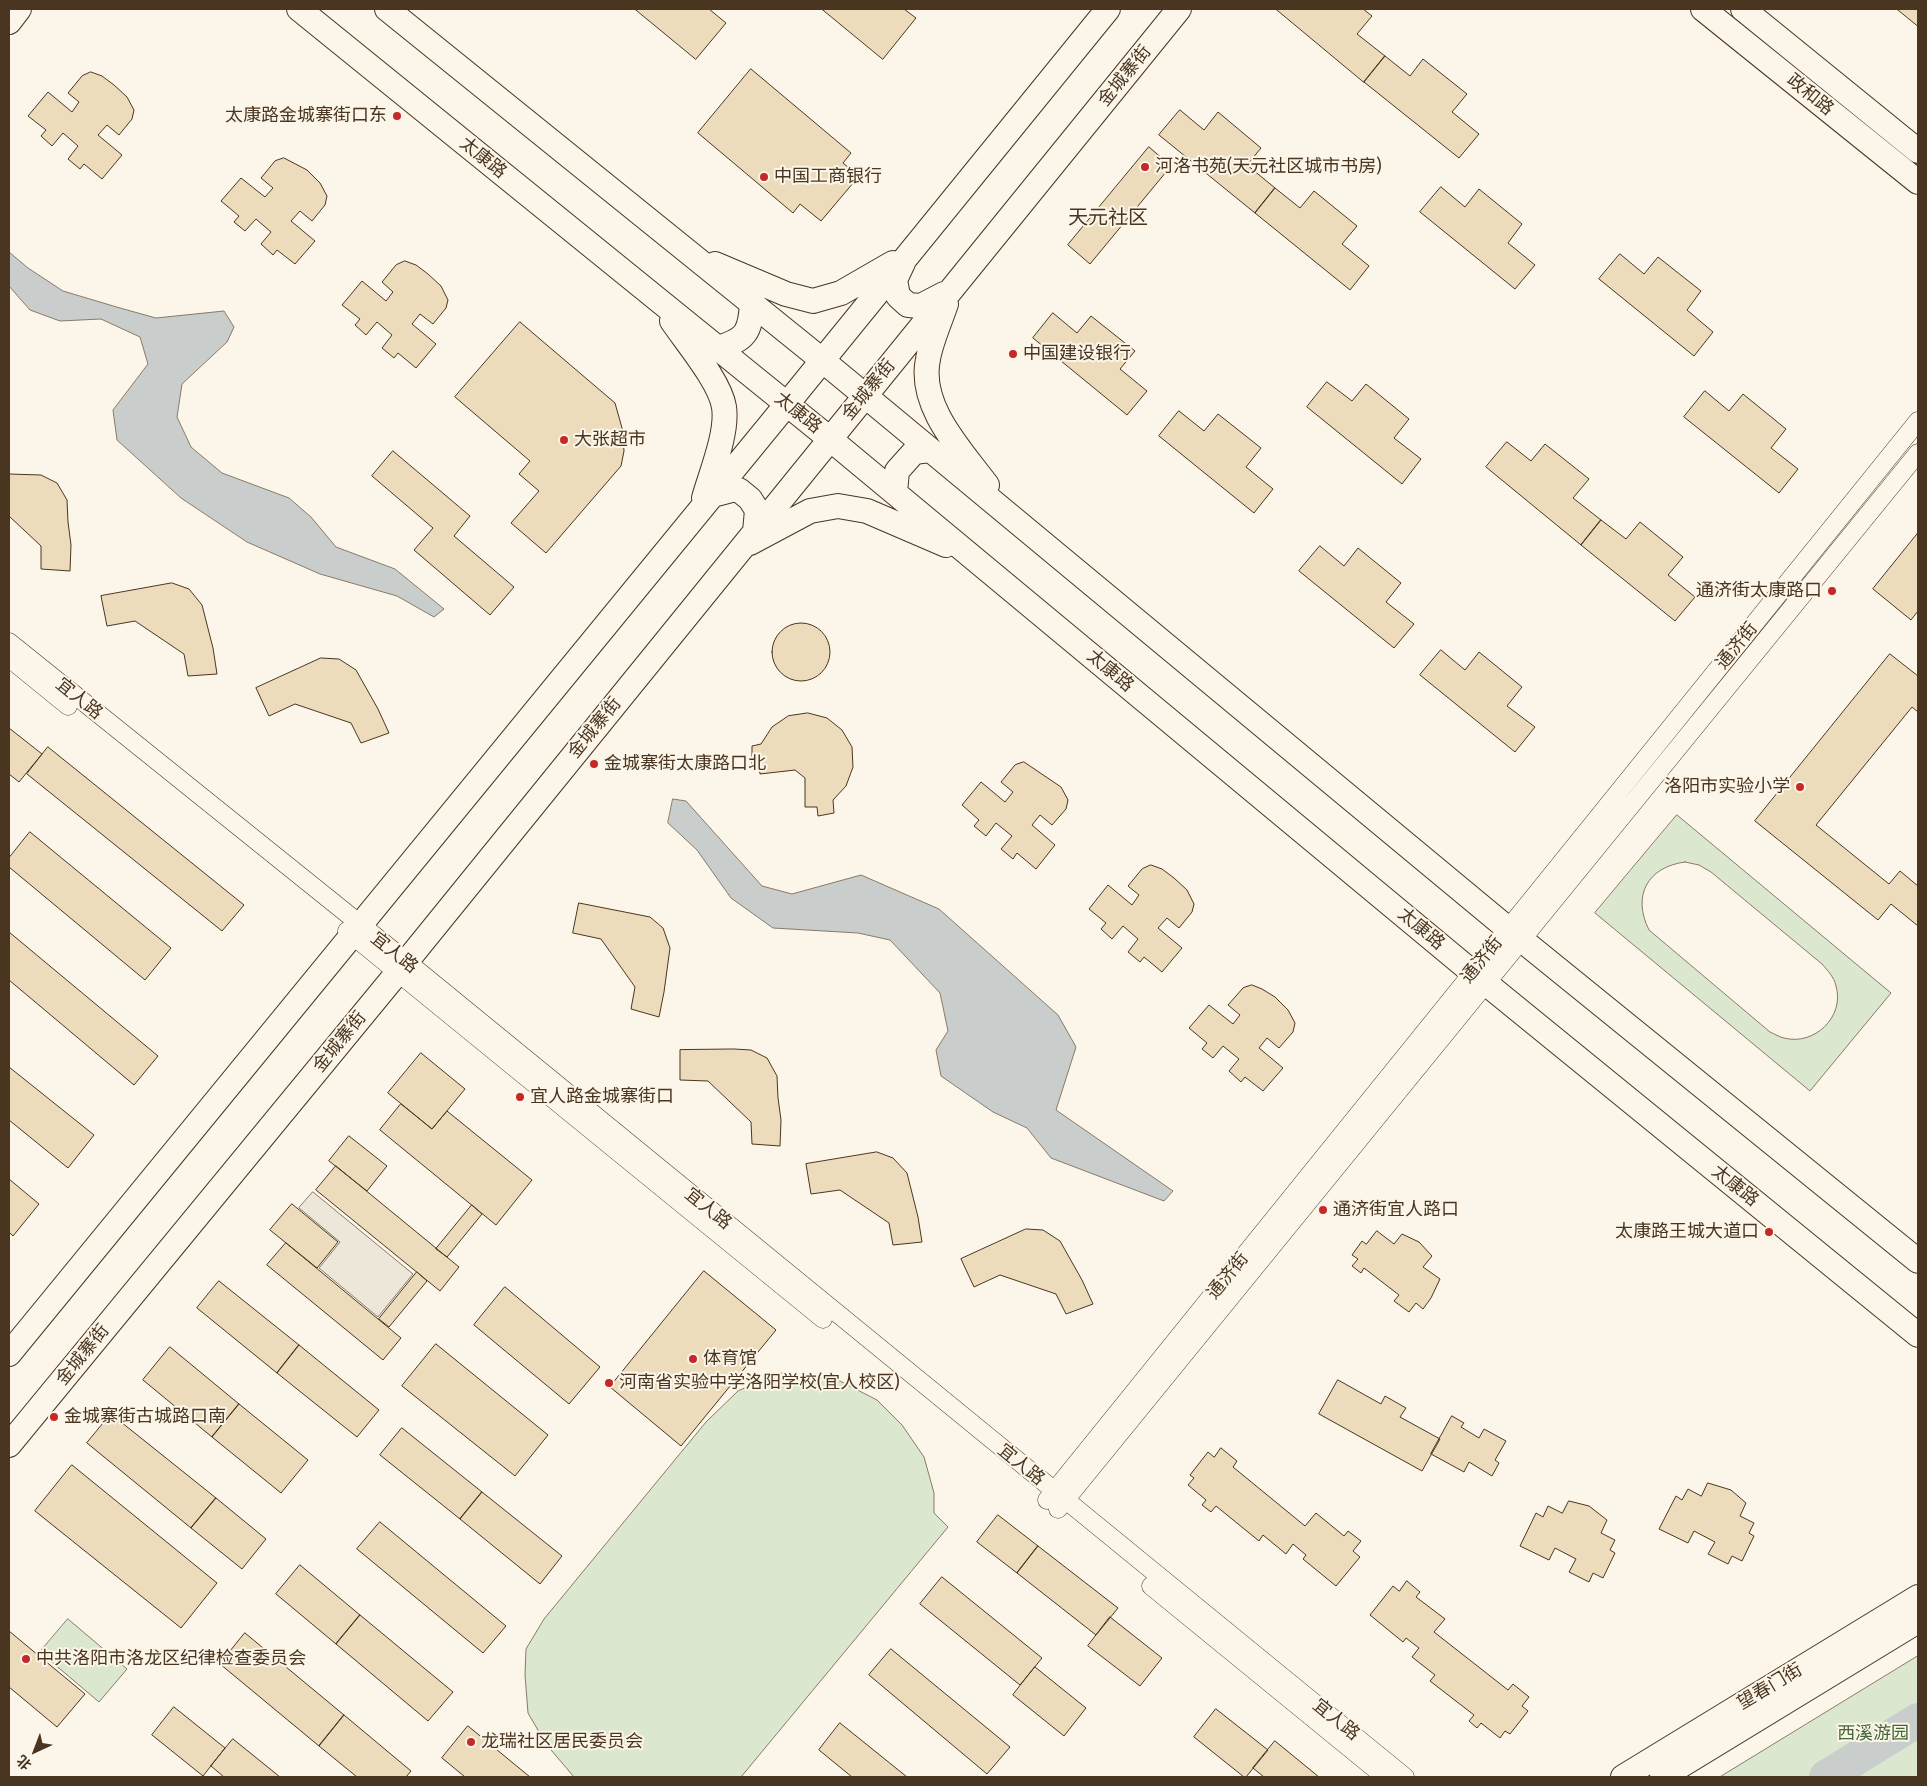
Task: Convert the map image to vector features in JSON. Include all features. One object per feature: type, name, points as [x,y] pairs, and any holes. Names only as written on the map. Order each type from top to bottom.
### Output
[{"type":"main road","points":[[9,22],[19,9]]},
{"type":"main road","name":"太康路","points":[[299,9],[895,492],[1479,978],[1918,1335]]},
{"type":"main road","points":[[386,9],[822,360],[1515,934],[1918,1261]]},
{"type":"main road","points":[[9,1354],[1108,9]]},
{"type":"main road","name":"金城寨街","points":[[9,1446],[402,967],[1179,9]]},
{"type":"main road","name":"政和路","points":[[1703,9],[1918,182]]},
{"type":"main road","name":"政和路","points":[[1743,9],[1918,151]]},
{"type":"main road","points":[[690,254],[786,294],[813,301],[841,294],[906,256]]},
{"type":"main road","points":[[906,256],[895,280],[898,296],[908,304],[921,306],[950,291]]},
{"type":"main road","points":[[950,291],[927,360],[928,393],[942,425],[1010,516]]},
{"type":"main road","points":[[655,297],[711,377],[724,407],[722,436],[707,502]]},
{"type":"main road","points":[[718,348],[736,342],[750,326],[752,304]]},
{"type":"main road","points":[[895,492],[897,471],[914,452],[930,450]]},
{"type":"main road","points":[[707,502],[732,490],[739,490],[750,498],[757,510],[749,540]]},
{"type":"main road","points":[[749,540],[810,511],[838,506],[867,511],[971,555]]},
{"type":"main road","name":"望春门街","points":[[1623,1777],[1918,1597]]},
{"type":"main road","name":"望春门街","points":[[1662,1777],[1918,1621]]},
{"type":"street","name":"通济街","points":[[1515,934],[1918,421]]},
{"type":"street","name":"通济街","points":[[1056,1501],[1515,934],[1918,453]]},
{"type":"street","name":"宜人路","points":[[9,642],[356,931]]},
{"type":"street","name":"宜人路","points":[[9,658],[402,967],[1056,1501],[1386,1777]]},
{"type":"street","name":"宜人路","points":[[1056,1501],[1405,1777]]},
{"type":"green space","points":[[1677,815],[1891,993],[1810,1091],[1595,913]],"holes":[[[1685,862],[1699,865],[1711,872],[1822,964],[1830,974],[1834,980],[1838,997],[1836,1008],[1825,1027],[1806,1038],[1782,1038],[1770,1032],[1649,930],[1642,906],[1646,885],[1652,877],[1672,865]]]},
{"type":"green space","points":[[780,1373],[838,1380],[877,1400],[902,1425],[924,1457],[934,1493],[934,1513],[948,1527],[741,1777],[574,1777],[546,1744],[528,1713],[525,1675],[526,1649],[544,1619],[706,1422],[738,1391]]},
{"type":"green space","points":[[68,1619],[127,1669],[99,1702],[40,1652]]},
{"type":"green space","name":"西溪游园","points":[[1918,1656],[1918,1777],[1720,1777]]},
{"type":"shaded area","points":[[9,252],[28,268],[63,291],[156,318],[224,311],[234,327],[227,342],[182,384],[177,417],[191,447],[222,473],[289,498],[311,517],[336,547],[395,569],[444,609],[434,617],[397,596],[320,574],[247,542],[181,498],[117,440],[113,410],[148,364],[140,337],[101,319],[60,321],[30,310],[9,286]]},
{"type":"shaded area","points":[[673,799],[686,801],[762,886],[792,894],[861,875],[939,909],[1058,1015],[1076,1047],[1056,1110],[1173,1191],[1164,1201],[1051,1158],[1027,1128],[993,1112],[941,1076],[936,1050],[948,1031],[940,993],[890,940],[858,933],[773,928],[731,898],[697,850],[668,823]]},
{"type":"shaded area","points":[[313,1192],[413,1274],[378,1317],[319,1268],[340,1242],[299,1208]]},
{"type":"building","points":[[635,9],[709,9],[726,23],[696,59]]},
{"type":"building","points":[[822,9],[904,9],[916,18],[883,59]]},
{"type":"building","points":[[1276,9],[1363,9],[1372,16],[1357,34],[1385,56],[1364,82]]},
{"type":"building","points":[[1897,9],[1918,9],[1918,26]]},
{"type":"building","points":[[1385,56],[1410,76],[1423,59],[1467,94],[1452,112],[1479,134],[1459,158],[1364,82]]},
{"type":"building","points":[[751,69],[851,153],[843,163],[859,176],[821,221],[800,204],[793,213],[698,133]]},
{"type":"building","points":[[91,72],[102,76],[114,85],[127,97],[134,110],[132,119],[119,135],[107,125],[98,135],[122,155],[102,179],[84,164],[80,169],[68,159],[78,146],[63,133],[52,146],[41,136],[46,130],[28,116],[48,92],[72,112],[79,102],[68,93],[82,76]]},
{"type":"building","points":[[1180,110],[1204,130],[1218,112],[1261,148],[1247,165],[1275,188],[1255,213],[1159,135]]},
{"type":"building","points":[[1149,147],[1171,166],[1090,264],[1068,245]]},
{"type":"building","points":[[284,158],[307,170],[320,183],[327,196],[325,205],[312,221],[300,211],[291,221],[315,241],[295,264],[277,250],[273,255],[261,244],[271,232],[256,219],[245,231],[234,222],[239,216],[221,201],[241,178],[265,197],[273,188],[261,178],[275,161]]},
{"type":"building","points":[[1441,187],[1465,207],[1479,189],[1522,224],[1508,243],[1535,265],[1515,289],[1420,212]]},
{"type":"building","points":[[1275,188],[1300,208],[1314,191],[1357,226],[1342,244],[1369,266],[1350,290],[1255,213]]},
{"type":"building","points":[[1620,254],[1644,274],[1658,257],[1701,291],[1687,310],[1713,332],[1694,356],[1599,279]]},
{"type":"building","points":[[405,261],[416,265],[428,274],[441,286],[448,300],[446,308],[433,324],[420,314],[412,324],[436,344],[416,368],[398,353],[394,358],[382,348],[392,335],[377,322],[366,335],[355,325],[360,319],[342,305],[362,281],[386,301],[393,292],[382,282],[396,265]]},
{"type":"building","points":[[1053,313],[1077,333],[1091,316],[1135,351],[1120,369],[1147,391],[1127,415],[1033,338]]},
{"type":"building","name":"大张超市","points":[[520,322],[615,403],[622,428],[624,451],[621,466],[546,553],[511,523],[539,491],[519,474],[530,461],[455,397]]},
{"type":"building","points":[[1327,382],[1352,401],[1366,384],[1409,419],[1394,438],[1421,459],[1402,484],[1307,407]]},
{"type":"building","points":[[1705,391],[1729,411],[1743,394],[1786,429],[1771,448],[1798,469],[1779,493],[1684,417]]},
{"type":"building","points":[[1179,411],[1204,431],[1218,414],[1261,448],[1246,467],[1273,489],[1254,513],[1159,436]]},
{"type":"building","points":[[1507,442],[1531,461],[1545,444],[1589,479],[1573,498],[1601,520],[1581,545],[1486,467]]},
{"type":"building","points":[[393,451],[470,516],[454,536],[514,587],[490,615],[414,550],[433,528],[372,476]]},
{"type":"building","points":[[9,474],[41,475],[57,483],[67,500],[71,545],[70,571],[41,569],[41,546],[9,516]]},
{"type":"building","points":[[1601,520],[1626,539],[1640,522],[1683,557],[1668,575],[1695,597],[1675,621],[1581,545]]},
{"type":"building","points":[[1918,533],[1918,611],[1911,620],[1873,589]]},
{"type":"building","points":[[1320,546],[1344,566],[1358,548],[1401,583],[1386,602],[1414,624],[1394,648],[1299,571]]},
{"type":"building","points":[[172,583],[189,589],[202,605],[213,648],[217,674],[188,676],[184,654],[135,621],[107,626],[101,596]]},
{"type":"building","points":[[801,623],[817,628],[825,636],[830,652],[825,668],[817,676],[801,681],[785,676],[777,668],[772,652],[777,636],[785,628]]},
{"type":"building","points":[[1441,650],[1465,670],[1479,652],[1522,687],[1507,706],[1535,727],[1515,752],[1420,675]]},
{"type":"building","points":[[1890,654],[1918,676],[1918,712],[1912,707],[1816,825],[1889,884],[1900,871],[1918,886],[1918,926],[1891,904],[1878,920],[1755,821]]},
{"type":"building","points":[[321,658],[339,659],[356,670],[389,733],[361,743],[351,723],[295,704],[269,716],[256,688]]},
{"type":"building","points":[[808,713],[827,718],[842,730],[852,747],[853,767],[846,786],[833,800],[834,813],[818,816],[817,807],[805,807],[805,778],[795,770],[760,774],[759,764],[752,764],[752,746],[761,744],[772,727],[788,716]]},
{"type":"building","points":[[9,728],[42,754],[19,782],[9,774]]},
{"type":"building","points":[[48,747],[244,905],[222,931],[27,774]]},
{"type":"building","points":[[1024,762],[1061,787],[1068,800],[1066,809],[1052,825],[1040,815],[1032,825],[1055,845],[1036,869],[1017,853],[1013,859],[1001,849],[1012,836],[996,823],[986,836],[974,826],[979,820],[962,805],[981,782],[1005,802],[1013,792],[1001,782],[1015,765]]},
{"type":"building","points":[[30,832],[171,948],[145,980],[9,867],[9,858]]},
{"type":"building","points":[[1151,865],[1162,869],[1174,878],[1187,890],[1194,904],[1192,912],[1179,928],[1167,918],[1158,928],[1182,948],[1162,972],[1144,957],[1140,962],[1128,952],[1138,939],[1123,926],[1112,939],[1101,929],[1106,923],[1089,909],[1108,885],[1132,905],[1139,895],[1128,886],[1142,869]]},
{"type":"building","points":[[579,903],[650,917],[663,928],[670,948],[659,1017],[631,1009],[635,987],[601,939],[573,933]]},
{"type":"building","points":[[9,932],[158,1056],[134,1085],[9,980]]},
{"type":"building","points":[[1252,985],[1275,997],[1288,1010],[1295,1023],[1293,1032],[1279,1048],[1267,1038],[1259,1048],[1283,1068],[1263,1091],[1245,1077],[1241,1082],[1229,1071],[1239,1059],[1223,1046],[1213,1058],[1202,1049],[1207,1043],[1189,1028],[1209,1005],[1233,1024],[1240,1015],[1228,1005],[1243,988]]},
{"type":"building","points":[[680,1050],[751,1050],[767,1058],[777,1076],[781,1120],[780,1146],[752,1144],[751,1122],[708,1081],[680,1080]]},
{"type":"building","points":[[421,1053],[465,1089],[432,1129],[388,1093]]},
{"type":"building","points":[[9,1067],[94,1135],[68,1168],[9,1120]]},
{"type":"building","points":[[401,1104],[432,1129],[447,1111],[532,1180],[496,1225],[380,1130]]},
{"type":"building","points":[[349,1136],[387,1166],[367,1191],[329,1161]]},
{"type":"building","points":[[877,1152],[893,1158],[907,1173],[922,1242],[893,1245],[889,1223],[840,1190],[811,1194],[806,1164]]},
{"type":"building","points":[[336,1166],[459,1267],[440,1291],[316,1190]]},
{"type":"building","points":[[9,1179],[39,1204],[13,1236],[9,1232]]},
{"type":"building","points":[[292,1204],[338,1242],[317,1268],[270,1230]]},
{"type":"building","points":[[472,1205],[482,1214],[447,1257],[436,1249]]},
{"type":"building","points":[[1026,1229],[1043,1230],[1060,1241],[1093,1304],[1066,1314],[1056,1294],[1000,1275],[974,1287],[961,1259]]},
{"type":"building","points":[[1377,1231],[1394,1244],[1402,1234],[1419,1242],[1432,1256],[1423,1267],[1440,1279],[1431,1298],[1423,1309],[1416,1303],[1409,1312],[1394,1301],[1399,1295],[1364,1268],[1361,1273],[1352,1266],[1358,1259],[1352,1255],[1362,1241],[1366,1244]]},
{"type":"building","points":[[286,1243],[401,1338],[383,1360],[267,1265]]},
{"type":"building","name":"体育馆","points":[[704,1271],[776,1330],[681,1446],[610,1387]]},
{"type":"building","points":[[417,1272],[427,1281],[389,1327],[379,1319]]},
{"type":"building","points":[[219,1281],[299,1345],[277,1373],[197,1308]]},
{"type":"building","points":[[505,1287],[600,1367],[569,1404],[474,1325]]},
{"type":"building","points":[[436,1344],[548,1435],[515,1476],[402,1386]]},
{"type":"building","points":[[299,1345],[379,1410],[357,1437],[277,1373]]},
{"type":"building","points":[[170,1347],[239,1404],[212,1437],[143,1380]]},
{"type":"building","points":[[1338,1380],[1381,1404],[1385,1396],[1406,1408],[1400,1417],[1440,1439],[1422,1471],[1319,1414]]},
{"type":"building","points":[[239,1404],[308,1460],[281,1493],[212,1437]]},
{"type":"building","points":[[111,1414],[216,1498],[191,1528],[87,1443]]},
{"type":"building","points":[[1452,1416],[1464,1423],[1461,1427],[1479,1438],[1484,1429],[1506,1441],[1495,1460],[1499,1463],[1492,1476],[1469,1462],[1464,1472],[1431,1454]]},
{"type":"building","points":[[402,1428],[482,1492],[460,1519],[380,1455]]},
{"type":"building","points":[[1221,1448],[1237,1461],[1233,1467],[1305,1526],[1316,1513],[1344,1536],[1348,1531],[1361,1541],[1353,1551],[1360,1557],[1336,1586],[1303,1559],[1306,1555],[1293,1544],[1286,1554],[1263,1535],[1259,1541],[1216,1506],[1211,1512],[1202,1505],[1206,1500],[1188,1485],[1194,1478],[1190,1475],[1208,1452],[1214,1457]]},
{"type":"building","points":[[72,1465],[217,1583],[181,1628],[35,1511]]},
{"type":"building","points":[[1708,1483],[1731,1490],[1746,1503],[1740,1516],[1754,1523],[1749,1533],[1754,1536],[1742,1561],[1732,1556],[1728,1564],[1708,1554],[1715,1542],[1694,1531],[1688,1543],[1659,1529],[1676,1496],[1682,1500],[1688,1489],[1701,1496]]},
{"type":"building","points":[[482,1492],[562,1556],[540,1584],[460,1519]]},
{"type":"building","points":[[216,1498],[266,1539],[242,1569],[191,1528]]},
{"type":"building","points":[[1569,1501],[1589,1506],[1607,1520],[1601,1533],[1615,1540],[1610,1550],[1615,1553],[1603,1578],[1593,1573],[1589,1582],[1569,1572],[1576,1559],[1555,1548],[1549,1560],[1520,1546],[1536,1513],[1543,1517],[1548,1506],[1562,1513]]},
{"type":"building","points":[[998,1515],[1038,1546],[1017,1573],[977,1542]]},
{"type":"building","points":[[380,1522],[506,1626],[483,1653],[357,1549]]},
{"type":"building","points":[[1038,1546],[1118,1608],[1096,1635],[1017,1573]]},
{"type":"building","points":[[300,1565],[360,1615],[336,1644],[276,1594]]},
{"type":"building","points":[[942,1577],[1042,1658],[1020,1685],[920,1604]]},
{"type":"building","points":[[1407,1581],[1420,1592],[1416,1597],[1445,1619],[1434,1632],[1508,1690],[1513,1684],[1529,1697],[1522,1706],[1528,1711],[1510,1734],[1505,1731],[1500,1738],[1481,1723],[1477,1728],[1469,1721],[1474,1715],[1430,1681],[1435,1675],[1412,1657],[1419,1648],[1406,1638],[1403,1642],[1370,1615],[1393,1586],[1399,1591]]},
{"type":"building","points":[[360,1615],[453,1692],[428,1721],[336,1644]]},
{"type":"building","points":[[1110,1617],[1162,1658],[1140,1686],[1088,1646]]},
{"type":"building","name":"中共洛阳市洛龙区纪律检查委员会","points":[[9,1631],[85,1694],[57,1727],[9,1687]]},
{"type":"building","points":[[245,1633],[344,1715],[319,1746],[220,1664]]},
{"type":"building","points":[[891,1649],[1010,1747],[987,1774],[869,1675]]},
{"type":"building","points":[[1035,1667],[1086,1708],[1064,1736],[1013,1695]]},
{"type":"building","points":[[174,1707],[225,1748],[203,1776],[152,1735]]},
{"type":"building","points":[[1216,1709],[1268,1750],[1246,1777],[1194,1737]]},
{"type":"building","points":[[344,1715],[411,1771],[406,1777],[357,1777],[319,1746]]},
{"type":"building","points":[[840,1723],[907,1777],[852,1777],[819,1750]]},
{"type":"building","name":"龙瑞社区居民委员会","points":[[468,1726],[530,1777],[465,1777],[442,1758]]},
{"type":"building","points":[[233,1739],[280,1777],[224,1777],[211,1766]]},
{"type":"building","points":[[1275,1741],[1319,1777],[1264,1777],[1253,1768]]},
{"type":"waterway","points":[[1826,1777],[1918,1720]]},
{"type":"place","name":"太康路金城寨街口东","points":[[397,116]]},
{"type":"place","name":"河洛书苑(天元社区城市书房)","points":[[1145,167]]},
{"type":"place","name":"中国工商银行","points":[[764,177]]},
{"type":"place","name":"中国建设银行","points":[[1013,354]]},
{"type":"place","name":"大张超市","points":[[564,440]]},
{"type":"place","name":"通济街太康路口","points":[[1832,591]]},
{"type":"place","name":"金城寨街太康路口北","points":[[594,764]]},
{"type":"place","name":"洛阳市实验小学","points":[[1800,787]]},
{"type":"place","name":"宜人路金城寨街口","points":[[520,1097]]},
{"type":"place","name":"通济街宜人路口","points":[[1323,1210]]},
{"type":"place","name":"太康路王城大道口","points":[[1769,1232]]},
{"type":"place","name":"体育馆","points":[[693,1359]]},
{"type":"place","name":"河南省实验中学洛阳学校(宜人校区)","points":[[609,1383]]},
{"type":"place","name":"金城寨街古城路口南","points":[[54,1417]]},
{"type":"place","name":"中共洛阳市洛龙区纪律检查委员会","points":[[26,1659]]},
{"type":"place","name":"龙瑞社区居民委员会","points":[[471,1742]]},
{"type":"district","name":"天元社区","points":[[1108,218]]}]
